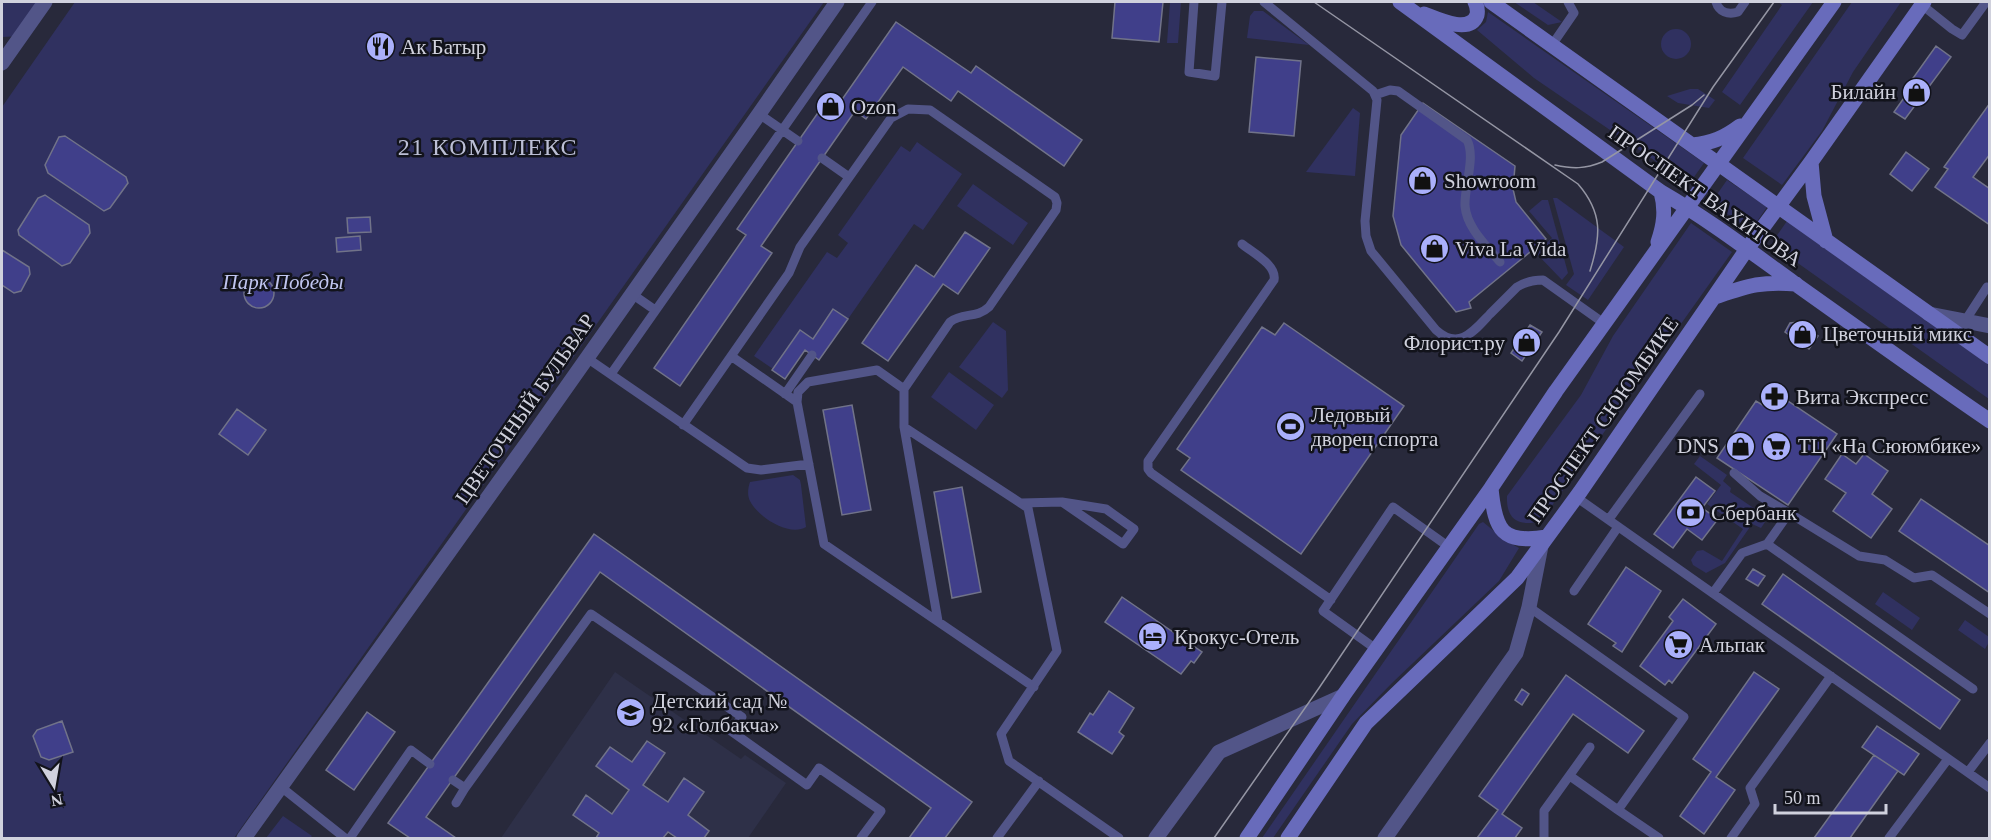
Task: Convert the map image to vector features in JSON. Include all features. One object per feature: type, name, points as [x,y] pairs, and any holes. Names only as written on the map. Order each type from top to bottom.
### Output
[{"type":"main road","name":"ПРОСПЕКТ ВАХИТОВА","points":[[1400,2],[1661,192],[1747,249],[1989,421]]},
{"type":"main road","points":[[1413,11],[1458,25],[1466,25],[1475,19],[1478,8],[1475,2]]},
{"type":"main road","name":"ПРОСПЕКТ ВАХИТОВА","points":[[1491,2],[1989,357]]},
{"type":"main road","points":[[1247,838],[1556,391],[1834,2]]},
{"type":"main road","name":"ПРОСПЕКТ СЮЮМБИКЕ","points":[[1288,838],[1366,723],[1517,578],[1920,5]]},
{"type":"main road","points":[[1692,145],[1724,138],[1749,119]]},
{"type":"main road","points":[[1811,162],[1816,204],[1826,242]]},
{"type":"main road","points":[[1652,255],[1664,227],[1664,205],[1661,192]]},
{"type":"main road","points":[[1715,297],[1754,284],[1771,282],[1796,284]]},
{"type":"main road","points":[[1491,488],[1493,514],[1501,531],[1515,538],[1544,542]]},
{"type":"street","points":[[2,63],[45,2]]},
{"type":"street","name":"ЦВЕТОЧНЫЙ БУЛЬВАР","points":[[244,838],[587,358],[837,2]]},
{"type":"street","points":[[1929,314],[1989,326]]},
{"type":"street","points":[[1385,838],[1516,653],[1544,542]]},
{"type":"street","points":[[1156,838],[1219,752],[1343,696]]},
{"type":"lane","points":[[611,374],[872,2]]},
{"type":"lane","points":[[1194,2],[1189,72],[1215,76],[1222,2]]},
{"type":"lane","points":[[1264,2],[1369,86],[1375,95],[1377,100],[1365,221],[1367,240],[1371,251],[1441,335],[1453,339],[1470,334],[1516,287],[1537,280],[1543,280],[1605,324]]},
{"type":"lane","points":[[1552,45],[1574,13],[1568,2]]},
{"type":"lane","points":[[1716,2],[1720,9],[1729,13],[1738,12],[1745,2]]},
{"type":"lane","points":[[1920,5],[1962,35],[1986,2]]},
{"type":"lane","points":[[1375,95],[1390,90],[1398,91],[1467,140],[1470,150],[1465,204],[1467,214],[1476,232],[1500,262]]},
{"type":"lane","points":[[683,425],[789,273],[800,247],[891,118],[908,109],[930,110],[1055,196],[1056,210],[989,307],[980,314],[957,318],[951,322],[904,389],[904,427],[938,621]]},
{"type":"lane","points":[[759,114],[798,141]]},
{"type":"lane","points":[[822,158],[849,177]]},
{"type":"lane","points":[[1242,244],[1273,268],[1274,280],[1148,462],[1148,469],[1331,600]]},
{"type":"lane","points":[[1965,321],[1989,287]]},
{"type":"lane","points":[[632,294],[655,310]]},
{"type":"lane","points":[[731,356],[797,402]]},
{"type":"lane","points":[[786,394],[812,356]]},
{"type":"lane","points":[[587,358],[747,468],[761,470],[809,464]]},
{"type":"lane","points":[[904,389],[877,370],[808,382],[798,392],[797,402],[824,544],[1034,687]]},
{"type":"lane","points":[[1609,519],[1700,394]]},
{"type":"lane","points":[[904,427],[1028,508],[1057,651],[1001,734],[1009,761],[1119,838]]},
{"type":"lane","points":[[1734,473],[1760,496],[1859,556],[1885,560],[1914,578],[1932,575],[1989,614]]},
{"type":"lane","points":[[1576,497],[1989,788]]},
{"type":"lane","points":[[1021,503],[1062,502],[1106,509],[1134,529],[1123,544],[1062,502]]},
{"type":"lane","points":[[1376,649],[1323,611],[1393,507],[1449,547]]},
{"type":"lane","points":[[1713,593],[1742,553],[1767,544],[1789,513]]},
{"type":"lane","points":[[1574,591],[1618,527]]},
{"type":"lane","points":[[1767,544],[1973,688]]},
{"type":"lane","points":[[1529,607],[1684,717],[1618,810]]},
{"type":"lane","points":[[456,802],[591,614],[742,717],[731,731],[807,785],[819,768],[881,811],[861,838]]},
{"type":"lane","points":[[1731,838],[1755,804],[1750,788],[1831,676]]},
{"type":"lane","points":[[1968,772],[1989,743]]},
{"type":"lane","points":[[1544,838],[1544,811],[1590,747]]},
{"type":"lane","points":[[350,838],[411,750],[430,764]]},
{"type":"lane","points":[[1889,838],[1948,759]]},
{"type":"lane","points":[[1569,776],[1659,838]]},
{"type":"lane","points":[[453,780],[465,788]]},
{"type":"lane","points":[[997,838],[1039,781]]},
{"type":"lane","points":[[281,787],[345,838]]},
{"type":"shaded area","name":"Детский сад № 92 «Голбакча»","points":[[615,672],[741,759],[745,755],[786,783],[748,838],[501,838]]},
{"type":"green space","points":[[2,2],[45,2],[21,36],[3,37],[2,39]]},
{"type":"green space","name":"Парк Победы","points":[[75,2],[824,2],[234,838],[2,838],[2,107]]},
{"type":"green space","points":[[1170,2],[1181,2],[1178,43],[1167,43]]},
{"type":"green space","points":[[1514,2],[1533,2],[1562,22],[1548,25]]},
{"type":"green space","points":[[1778,2],[1813,2],[1740,105],[1722,92],[1782,5]]},
{"type":"green space","points":[[1852,2],[1901,2],[1853,72],[1822,131],[1782,185],[1743,158]]},
{"type":"green space","points":[[1254,11],[1263,11],[1309,45],[1247,38],[1250,16]]},
{"type":"green space","points":[[1488,12],[1704,163],[1689,184],[1534,78],[1477,30],[1486,22]]},
{"type":"green space","points":[[1676,29],[1687,33],[1691,44],[1687,55],[1676,59],[1665,55],[1661,44],[1665,33]]},
{"type":"green space","points":[[1698,89],[1715,100],[1709,108],[1678,103],[1667,96]]},
{"type":"green space","points":[[1353,108],[1360,113],[1355,176],[1306,172]]},
{"type":"green space","points":[[917,142],[962,174],[923,230],[914,224],[848,319],[833,310],[813,339],[800,330],[773,369],[754,356],[827,252],[837,258],[848,243],[838,235],[901,146],[910,152]]},
{"type":"green space","points":[[1727,180],[1767,207],[1751,230],[1711,203]]},
{"type":"green space","points":[[973,184],[1028,223],[1013,245],[957,206]]},
{"type":"green space","points":[[1553,198],[1557,198],[1624,247],[1588,300],[1566,285],[1574,274]]},
{"type":"green space","points":[[1542,200],[1548,200],[1568,273],[1562,280],[1536,253],[1552,238],[1529,211]]},
{"type":"green space","points":[[1787,221],[1989,365],[1989,399],[1771,244]]},
{"type":"green space","points":[[1691,223],[1732,252],[1541,521],[1526,523],[1515,520],[1509,511],[1507,496],[1581,395],[1613,336]]},
{"type":"green space","points":[[993,322],[1006,331],[1008,390],[1002,398],[959,367]]},
{"type":"green space","points":[[949,372],[994,405],[976,430],[931,397]]},
{"type":"green space","points":[[1700,456],[1727,475],[1723,481],[1731,488],[1730,492],[1758,511],[1765,522],[1761,528],[1752,524],[1725,563],[1706,573],[1693,565],[1691,560],[1697,551],[1703,550],[1722,561],[1743,529],[1707,504],[1721,485],[1694,464]]},
{"type":"green space","points":[[793,475],[800,480],[806,527],[799,529],[783,527],[767,519],[754,507],[748,494],[750,482]]},
{"type":"green space","points":[[1483,522],[1519,548],[1499,581],[1352,724],[1273,838],[1262,838],[1479,524]]},
{"type":"green space","points":[[1883,592],[1920,618],[1912,630],[1875,604]]},
{"type":"green space","points":[[1965,620],[1989,637],[1985,649],[1958,630]]},
{"type":"green space","points":[[283,816],[312,836],[310,838],[266,838]]},
{"type":"building","points":[[1115,2],[1163,2],[1159,42],[1112,38]]},
{"type":"building","points":[[896,22],[971,73],[976,66],[1082,140],[1064,166],[958,91],[951,101],[903,67],[866,119],[855,111],[761,246],[772,253],[680,386],[654,368],[746,235],[737,229],[831,94],[841,101]]},
{"type":"building","points":[[1936,46],[1951,57],[1905,119],[1894,112],[1911,88],[1911,81]]},
{"type":"building","points":[[1256,57],[1301,61],[1294,136],[1249,132]]},
{"type":"building","points":[[1423,103],[1515,166],[1513,189],[1516,202],[1546,239],[1469,302],[1471,308],[1456,312],[1401,245],[1393,216],[1401,135]]},
{"type":"building","points":[[1990,103],[1990,154],[1973,177],[1990,189],[1990,225],[1935,187],[1948,169],[1944,167]]},
{"type":"building","points":[[65,136],[126,177],[128,183],[110,208],[104,211],[48,173],[45,165],[59,137]]},
{"type":"building","points":[[1906,152],[1929,169],[1912,191],[1890,174]]},
{"type":"building","points":[[45,195],[89,225],[90,233],[70,263],[62,266],[19,235],[18,230],[38,198]]},
{"type":"building","points":[[370,217],[371,232],[348,233],[347,218]]},
{"type":"building","points":[[965,232],[990,248],[958,294],[943,284],[888,361],[862,343],[916,265],[934,277]]},
{"type":"building","points":[[360,236],[361,250],[337,252],[336,238]]},
{"type":"building","points":[[2,250],[29,267],[30,274],[21,291],[14,293],[2,285]]},
{"type":"building","points":[[259,278],[270,282],[274,293],[270,304],[259,308],[248,304],[244,293],[248,282]]},
{"type":"building","points":[[833,309],[848,319],[819,360],[805,350],[785,379],[772,370],[800,330],[813,339]]},
{"type":"building","name":"Цветочный микс","points":[[1799,322],[1818,336],[1809,349],[1785,332],[1790,323]]},
{"type":"building","name":"Ледовый дворец спорта","points":[[1284,323],[1404,406],[1301,554],[1181,470],[1190,458],[1177,449],[1262,327],[1275,335]]},
{"type":"building","name":"Флорист.ру","points":[[1530,325],[1542,332],[1522,361],[1511,353]]},
{"type":"building","name":"ТЦ «На Сююмбике»","points":[[1773,391],[1837,434],[1788,505],[1717,458],[1756,401],[1764,406]]},
{"type":"building","points":[[852,405],[871,510],[842,515],[823,410]]},
{"type":"building","points":[[237,409],[266,430],[248,455],[219,434]]},
{"type":"building","points":[[1842,454],[1856,464],[1864,454],[1888,471],[1872,494],[1892,509],[1871,538],[1833,511],[1846,493],[1825,479]]},
{"type":"building","name":"Сбербанк","points":[[1696,477],[1715,491],[1702,508],[1718,519],[1702,540],[1687,529],[1673,548],[1654,534]]},
{"type":"building","points":[[962,487],[981,592],[952,598],[934,492]]},
{"type":"building","points":[[1921,499],[1990,546],[1990,593],[1899,531]]},
{"type":"building","points":[[594,534],[972,802],[945,838],[909,838],[931,808],[600,572],[426,817],[456,838],[410,838],[388,823]]},
{"type":"building","points":[[1626,567],[1661,591],[1622,652],[1613,646],[1616,643],[1588,624]]},
{"type":"building","points":[[1753,569],[1765,576],[1758,586],[1746,579]]},
{"type":"building","points":[[1783,574],[1960,700],[1940,729],[1762,604]]},
{"type":"building","name":"Крокус-Отель","points":[[1122,597],[1202,652],[1194,663],[1191,661],[1181,674],[1105,622]]},
{"type":"building","name":"Альпак","points":[[1683,599],[1716,624],[1672,683],[1669,680],[1665,685],[1640,666],[1673,621],[1669,617]]},
{"type":"building","points":[[1754,672],[1779,689],[1716,777],[1735,790],[1704,834],[1680,816],[1711,772],[1693,759]]},
{"type":"building","points":[[1566,675],[1644,731],[1628,753],[1573,714],[1502,814],[1522,828],[1515,838],[1477,838],[1498,810],[1479,796]]},
{"type":"building","points":[[1522,689],[1529,694],[1522,705],[1515,700]]},
{"type":"building","points":[[1109,691],[1134,708],[1119,732],[1124,736],[1112,754],[1078,732],[1090,713],[1093,715]]},
{"type":"building","points":[[367,712],[395,732],[354,790],[326,770]]},
{"type":"building","points":[[62,721],[73,752],[49,760],[41,757],[33,736],[37,730]]},
{"type":"building","points":[[1877,726],[1919,754],[1904,775],[1862,747]]},
{"type":"building","points":[[647,741],[665,753],[643,785],[668,802],[684,778],[704,792],[688,815],[709,831],[704,838],[677,838],[668,832],[663,838],[596,838],[599,833],[573,815],[586,795],[612,814],[629,790],[596,766],[610,747],[632,762]]},
{"type":"building","points":[[1874,755],[1898,771],[1850,838],[1814,838]]},
{"type":"tram line","points":[[1314,2],[1578,184],[1592,205],[1598,225],[1598,236],[1590,271]]},
{"type":"tram line","points":[[1214,838],[1319,688],[1559,332],[1713,87],[1774,2]]},
{"type":"tram line","points":[[1555,165],[1579,168],[1602,162],[1704,95]]},
{"type":"place","name":"Ак Батыр","points":[[380,47]]},
{"type":"place","name":"Билайн","points":[[1917,92]]},
{"type":"place","name":"Ozon","points":[[830,107]]},
{"type":"place","name":"Showroom","points":[[1423,181]]},
{"type":"place","name":"Viva La Vida","points":[[1434,249]]},
{"type":"place","name":"Цветочный микс","points":[[1802,334]]},
{"type":"place","name":"Флорист.ру","points":[[1526,343]]},
{"type":"place","name":"Вита Экспресс","points":[[1775,397]]},
{"type":"place","name":"Ледовый дворец спорта","points":[[1290,427]]},
{"type":"place","name":"DNS","points":[[1740,446]]},
{"type":"place","name":"ТЦ «На Сююмбике»","points":[[1777,446]]},
{"type":"place","name":"Сбербанк","points":[[1690,513]]},
{"type":"place","name":"Крокус-Отель","points":[[1153,637]]},
{"type":"place","name":"Альпак","points":[[1678,645]]},
{"type":"place","name":"Детский сад № 92 «Голбакча»","points":[[631,713]]},
{"type":"district","name":"21 КОМПЛЕКС","points":[[488,147]]}]
